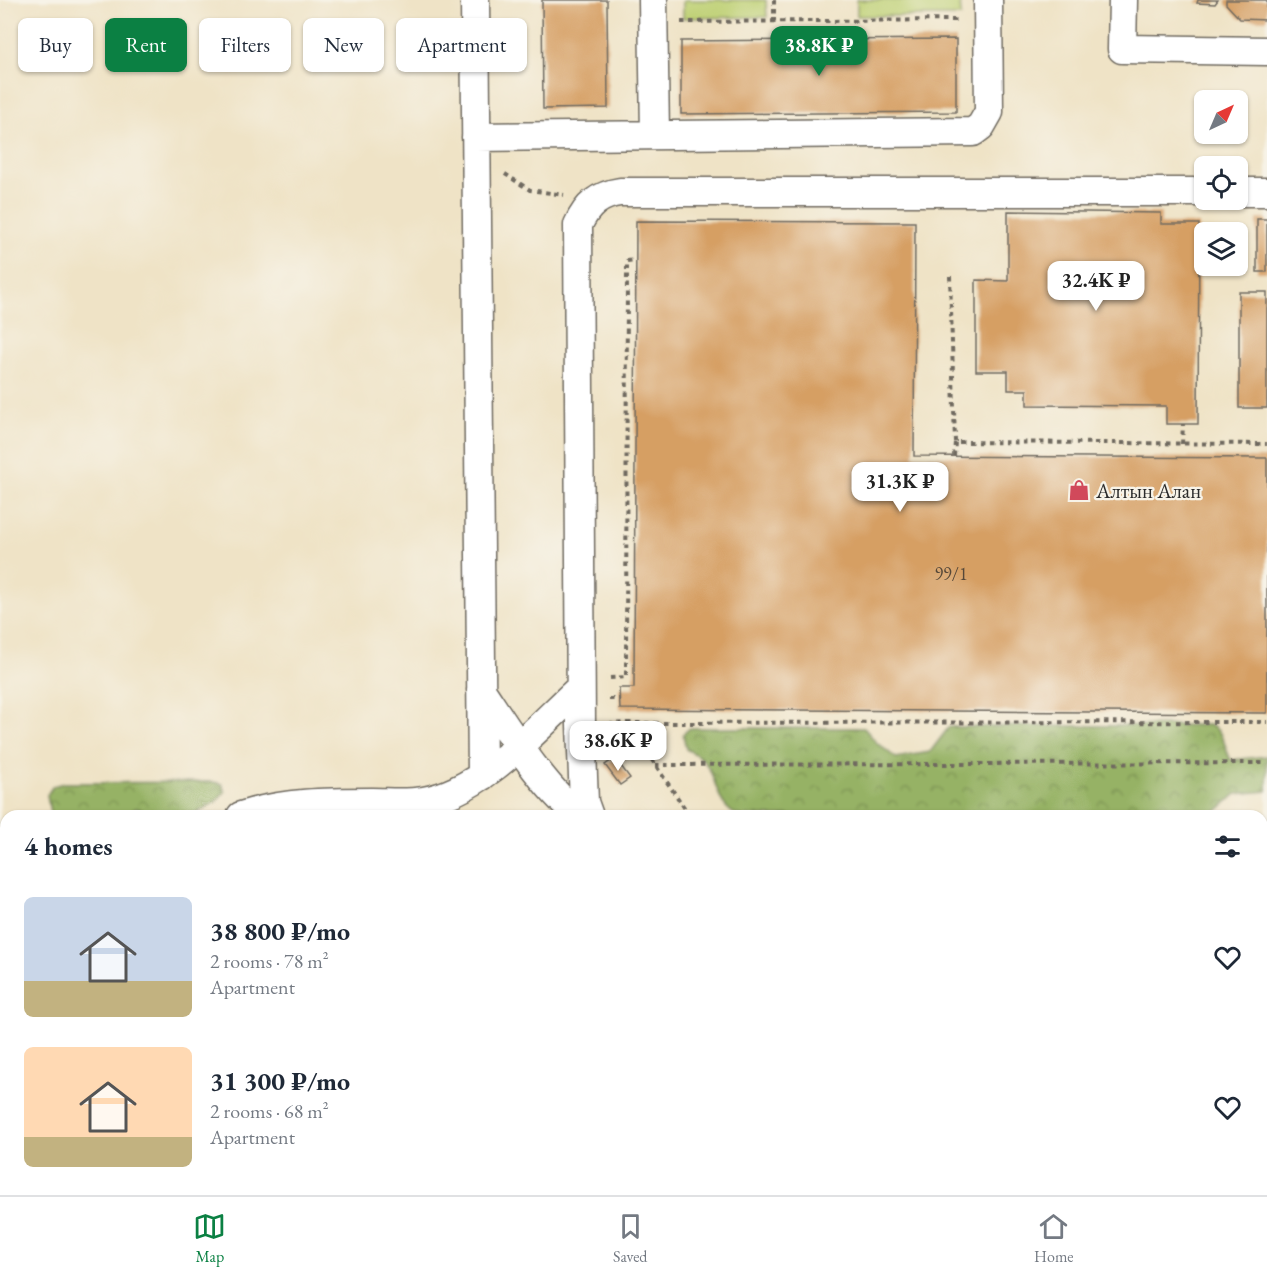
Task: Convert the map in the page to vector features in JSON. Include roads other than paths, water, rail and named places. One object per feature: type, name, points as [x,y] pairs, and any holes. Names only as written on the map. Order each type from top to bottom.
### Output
[{"type":"street","points":[[475,0],[482,776]]},
{"type":"street","points":[[1123,0],[1122,49],[1267,51]]},
{"type":"street","points":[[476,137],[973,132],[981,126],[989,112],[988,10]]},
{"type":"street","points":[[654,11],[655,135]]},
{"type":"street","points":[[587,810],[584,802],[592,683],[578,225],[590,205],[600,197],[620,192],[1194,192]]},
{"type":"street","points":[[1248,192],[1267,192]]},
{"type":"street","points":[[267,810],[325,802],[422,802],[451,793],[482,776],[592,683]]},
{"type":"street","points":[[481,690],[518,745],[572,810]]},
{"type":"place","name":"Алтын Алан","points":[[1079,490]]}]
